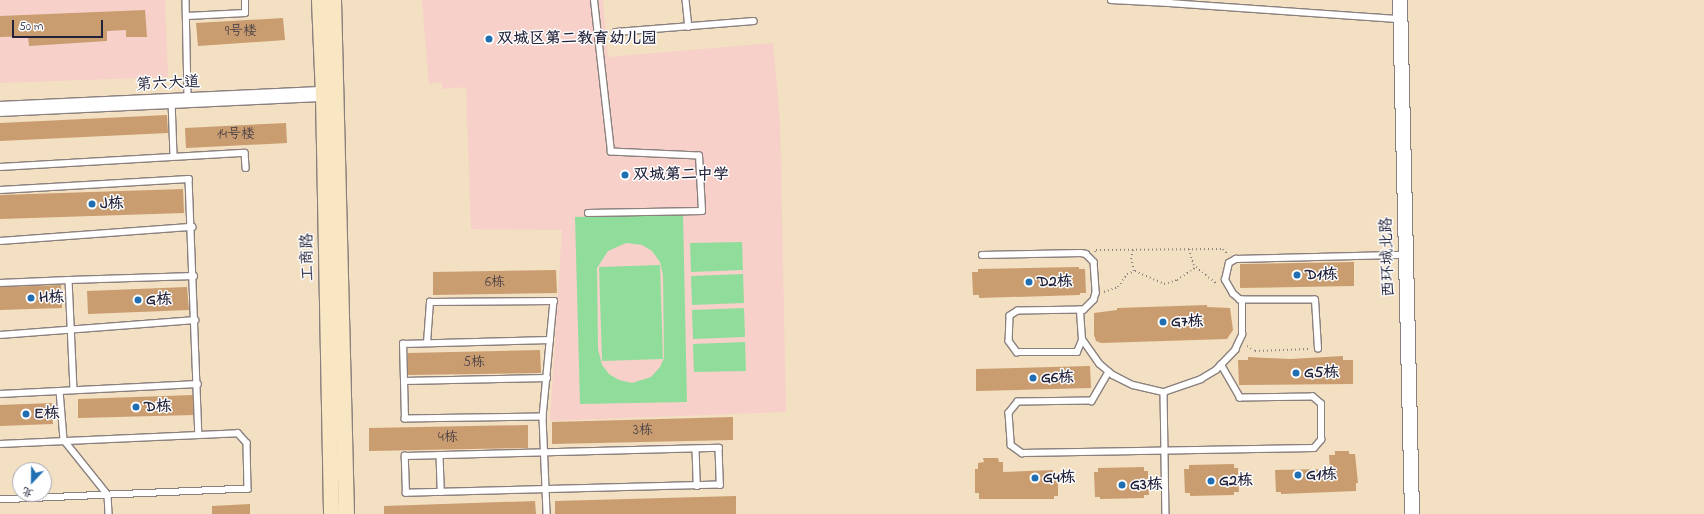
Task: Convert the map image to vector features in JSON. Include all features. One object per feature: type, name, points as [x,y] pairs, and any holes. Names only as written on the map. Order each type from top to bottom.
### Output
[{"type":"main road","name":"工商路","points":[[319,0],[330,93],[346,514]]},
{"type":"main road","name":"工商路","points":[[331,514],[330,93],[333,0]]},
{"type":"street","name":"西环城北路","points":[[1400,0],[1412,514]]},
{"type":"street","name":"第六大道","points":[[0,109],[330,93]]},
{"type":"lane","points":[[186,0],[188,99]]},
{"type":"lane","points":[[187,16],[245,13],[245,0]]},
{"type":"lane","points":[[588,213],[702,212],[699,156],[611,152],[594,0]]},
{"type":"lane","points":[[686,0],[689,27]]},
{"type":"lane","points":[[1111,0],[1169,2],[1400,19]]},
{"type":"lane","points":[[616,32],[754,21]]},
{"type":"lane","points":[[172,100],[174,156]]},
{"type":"lane","points":[[0,166],[245,153],[246,168]]},
{"type":"lane","points":[[0,190],[189,179],[194,276],[199,435]]},
{"type":"lane","points":[[0,241],[192,227]]},
{"type":"lane","points":[[982,255],[1080,253],[1091,257],[1095,268],[1094,300],[1080,310],[1014,313],[1008,319],[1009,341],[1013,349],[1020,353],[1072,352],[1080,349],[1082,340],[1080,310]]},
{"type":"lane","points":[[1318,349],[1315,300],[1242,300],[1228,287],[1226,271],[1233,260],[1405,255]]},
{"type":"lane","points":[[0,283],[194,276]]},
{"type":"lane","points":[[70,280],[74,390]]},
{"type":"lane","points":[[1082,340],[1109,372],[1133,385],[1164,392],[1201,379],[1221,365],[1240,343],[1242,300]]},
{"type":"lane","points":[[427,343],[430,302],[554,301],[543,417],[547,514]]},
{"type":"lane","points":[[0,335],[195,320]]},
{"type":"lane","points":[[543,417],[404,419],[403,344],[550,340]]},
{"type":"lane","points":[[1109,372],[1092,401],[1018,402],[1009,413],[1011,445],[1022,453],[1314,448],[1321,440],[1321,404],[1314,397],[1240,398],[1221,365]]},
{"type":"lane","points":[[404,381],[547,378]]},
{"type":"lane","points":[[0,394],[198,384]]},
{"type":"lane","points":[[60,391],[64,440],[108,495],[108,514]]},
{"type":"lane","points":[[1164,392],[1166,514]]},
{"type":"lane","points":[[0,444],[238,433],[248,443],[248,489],[0,500]]},
{"type":"lane","points":[[719,448],[720,485],[406,493],[405,456],[696,449],[719,448]]},
{"type":"lane","points":[[696,449],[697,486]]},
{"type":"lane","points":[[440,455],[441,492]]},
{"type":"path","points":[[1188,249],[1194,267]]},
{"type":"path","points":[[1091,257],[1096,250],[1223,249],[1233,260]]},
{"type":"path","points":[[1133,250],[1131,258],[1134,271]]},
{"type":"path","points":[[1095,294],[1118,287],[1127,274],[1134,271],[1164,284],[1177,280],[1194,267],[1201,268],[1217,284],[1228,287]]},
{"type":"path","points":[[1240,343],[1255,351],[1318,349]]},
{"type":"shaded area","points":[[0,0],[165,0],[168,77],[0,83]]},
{"type":"shaded area","name":"双城第二中学","points":[[422,0],[603,0],[608,57],[773,43],[780,121],[786,412],[550,421],[562,230],[471,229],[466,87],[442,89],[442,82],[429,84]]},
{"type":"green space","points":[[683,214],[687,402],[580,404],[575,217]],"holes":[[[626,243],[642,245],[652,251],[660,262],[663,275],[664,358],[660,367],[651,377],[632,383],[619,380],[609,374],[602,365],[598,349],[597,268],[608,251]]]},
{"type":"green space","points":[[742,242],[743,270],[691,272],[690,243]]},
{"type":"green space","points":[[660,265],[663,359],[602,361],[599,267]]},
{"type":"green space","points":[[743,274],[744,303],[692,305],[691,276]]},
{"type":"green space","points":[[744,308],[745,337],[693,339],[692,310]]},
{"type":"green space","points":[[745,342],[746,371],[694,372],[693,344]]},
{"type":"building","points":[[145,10],[147,37],[126,37],[126,30],[107,31],[107,41],[29,46],[28,36],[0,37],[0,16]]},
{"type":"building","points":[[283,18],[285,40],[198,46],[196,23]]},
{"type":"building","points":[[167,115],[168,133],[0,141],[0,123]]},
{"type":"building","points":[[286,123],[287,143],[186,148],[185,128]]},
{"type":"building","name":"J栋","points":[[183,189],[184,213],[0,219],[0,195]]},
{"type":"building","name":"D1栋","points":[[1354,262],[1354,286],[1240,288],[1240,264]]},
{"type":"building","name":"D2栋","points":[[1079,267],[1079,269],[1085,269],[1086,293],[1080,293],[1080,295],[979,298],[979,295],[973,295],[972,272],[978,272],[978,269]]},
{"type":"building","points":[[556,270],[557,293],[433,295],[433,272]]},
{"type":"building","name":"H栋","points":[[61,285],[62,308],[0,310],[0,287]]},
{"type":"building","name":"G栋","points":[[187,287],[189,310],[88,314],[87,291]]},
{"type":"building","name":"G7栋","points":[[1207,305],[1207,307],[1230,308],[1233,330],[1227,339],[1101,343],[1096,341],[1094,335],[1094,313],[1117,310],[1117,308]]},
{"type":"building","points":[[540,350],[541,373],[408,375],[408,353]]},
{"type":"building","name":"G5栋","points":[[1343,356],[1343,360],[1353,360],[1353,384],[1239,385],[1238,360],[1248,360],[1248,357],[1290,359]]},
{"type":"building","name":"G6栋","points":[[1090,366],[1091,388],[976,391],[976,369]]},
{"type":"building","name":"D栋","points":[[193,395],[194,415],[78,418],[78,399]]},
{"type":"building","name":"E栋","points":[[52,403],[53,424],[0,426],[0,405]]},
{"type":"building","points":[[733,417],[733,440],[552,444],[552,422]]},
{"type":"building","points":[[528,425],[528,448],[369,451],[369,428]]},
{"type":"building","name":"G1栋","points":[[1335,451],[1349,451],[1349,454],[1355,454],[1358,483],[1356,483],[1356,491],[1281,494],[1281,492],[1276,492],[1275,470],[1330,469],[1329,455],[1335,455]]},
{"type":"building","name":"G4栋","points":[[983,458],[998,458],[999,462],[1003,462],[1003,472],[1053,470],[1053,473],[1058,473],[1058,496],[1054,496],[1054,499],[979,499],[979,493],[975,493],[975,469],[978,469],[978,463],[984,462]]},
{"type":"building","name":"G2栋","points":[[1234,464],[1234,468],[1238,468],[1239,492],[1234,492],[1234,495],[1190,496],[1190,493],[1185,493],[1184,469],[1189,469],[1189,465]]},
{"type":"building","name":"G3栋","points":[[1144,467],[1144,471],[1148,471],[1149,495],[1144,495],[1144,498],[1100,499],[1100,497],[1095,497],[1094,472],[1098,472],[1098,468]]},
{"type":"building","points":[[736,496],[736,514],[555,514],[555,501]]},
{"type":"building","points":[[535,501],[536,514],[384,514],[384,506]]},
{"type":"building","points":[[250,504],[250,514],[212,514],[212,506]]},
{"type":"place","name":"双城区第二教育幼儿园","points":[[489,39]]},
{"type":"place","name":"双城第二中学","points":[[625,175]]},
{"type":"place","name":"J栋","points":[[92,204]]},
{"type":"place","name":"D1栋","points":[[1297,275]]},
{"type":"place","name":"D2栋","points":[[1029,282]]},
{"type":"place","name":"H栋","points":[[31,298]]},
{"type":"place","name":"G栋","points":[[138,300]]},
{"type":"place","name":"G7栋","points":[[1163,322]]},
{"type":"place","name":"G5栋","points":[[1296,373]]},
{"type":"place","name":"G6栋","points":[[1033,378]]},
{"type":"place","name":"D栋","points":[[136,407]]},
{"type":"place","name":"E栋","points":[[26,414]]},
{"type":"place","name":"G1栋","points":[[1298,475]]},
{"type":"place","name":"G4栋","points":[[1035,478]]},
{"type":"place","name":"G2栋","points":[[1211,481]]},
{"type":"place","name":"G3栋","points":[[1122,485]]}]
